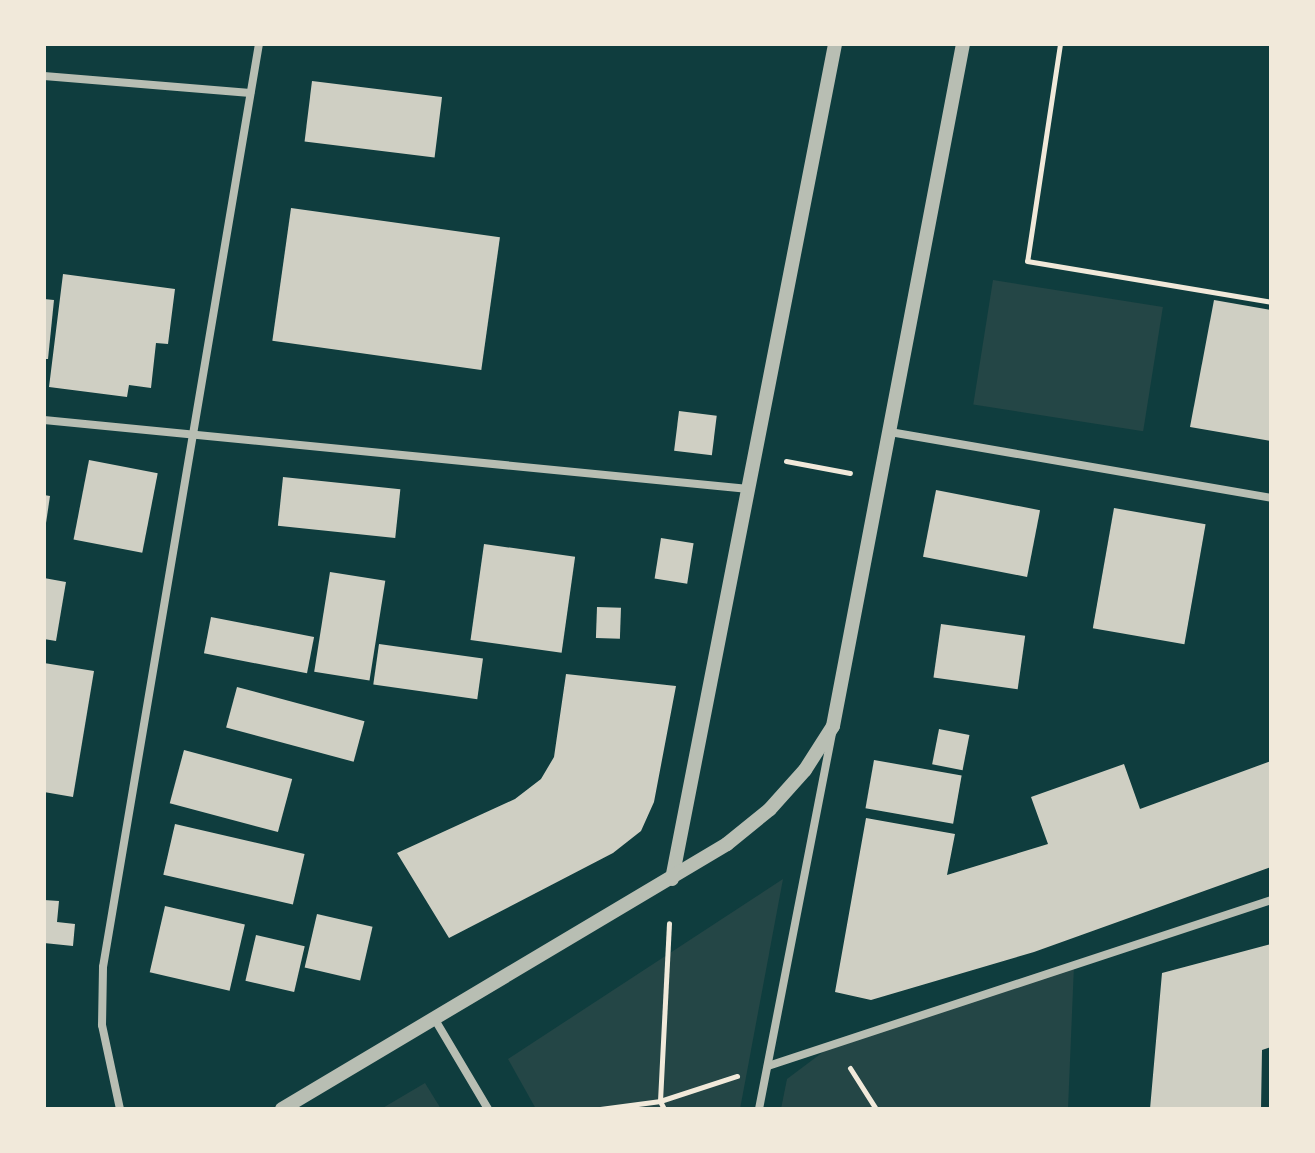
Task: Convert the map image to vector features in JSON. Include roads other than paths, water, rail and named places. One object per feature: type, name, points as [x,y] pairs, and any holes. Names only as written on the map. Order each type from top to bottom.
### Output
[{"type":"street","points":[[120,1109],[102,1025],[103,967],[190,437],[259,44]]},
{"type":"street","points":[[672,879],[835,44]]},
{"type":"street","points":[[759,1109],[963,44]]},
{"type":"street","points":[[44,76],[250,93]]},
{"type":"street","points":[[44,420],[190,437],[749,489]]},
{"type":"street","points":[[890,432],[1271,498]]},
{"type":"street","points":[[282,1109],[727,844],[770,809],[805,770],[833,726]]},
{"type":"street","points":[[768,1066],[1271,900]]},
{"type":"street","points":[[434,1018],[488,1109]]}]
